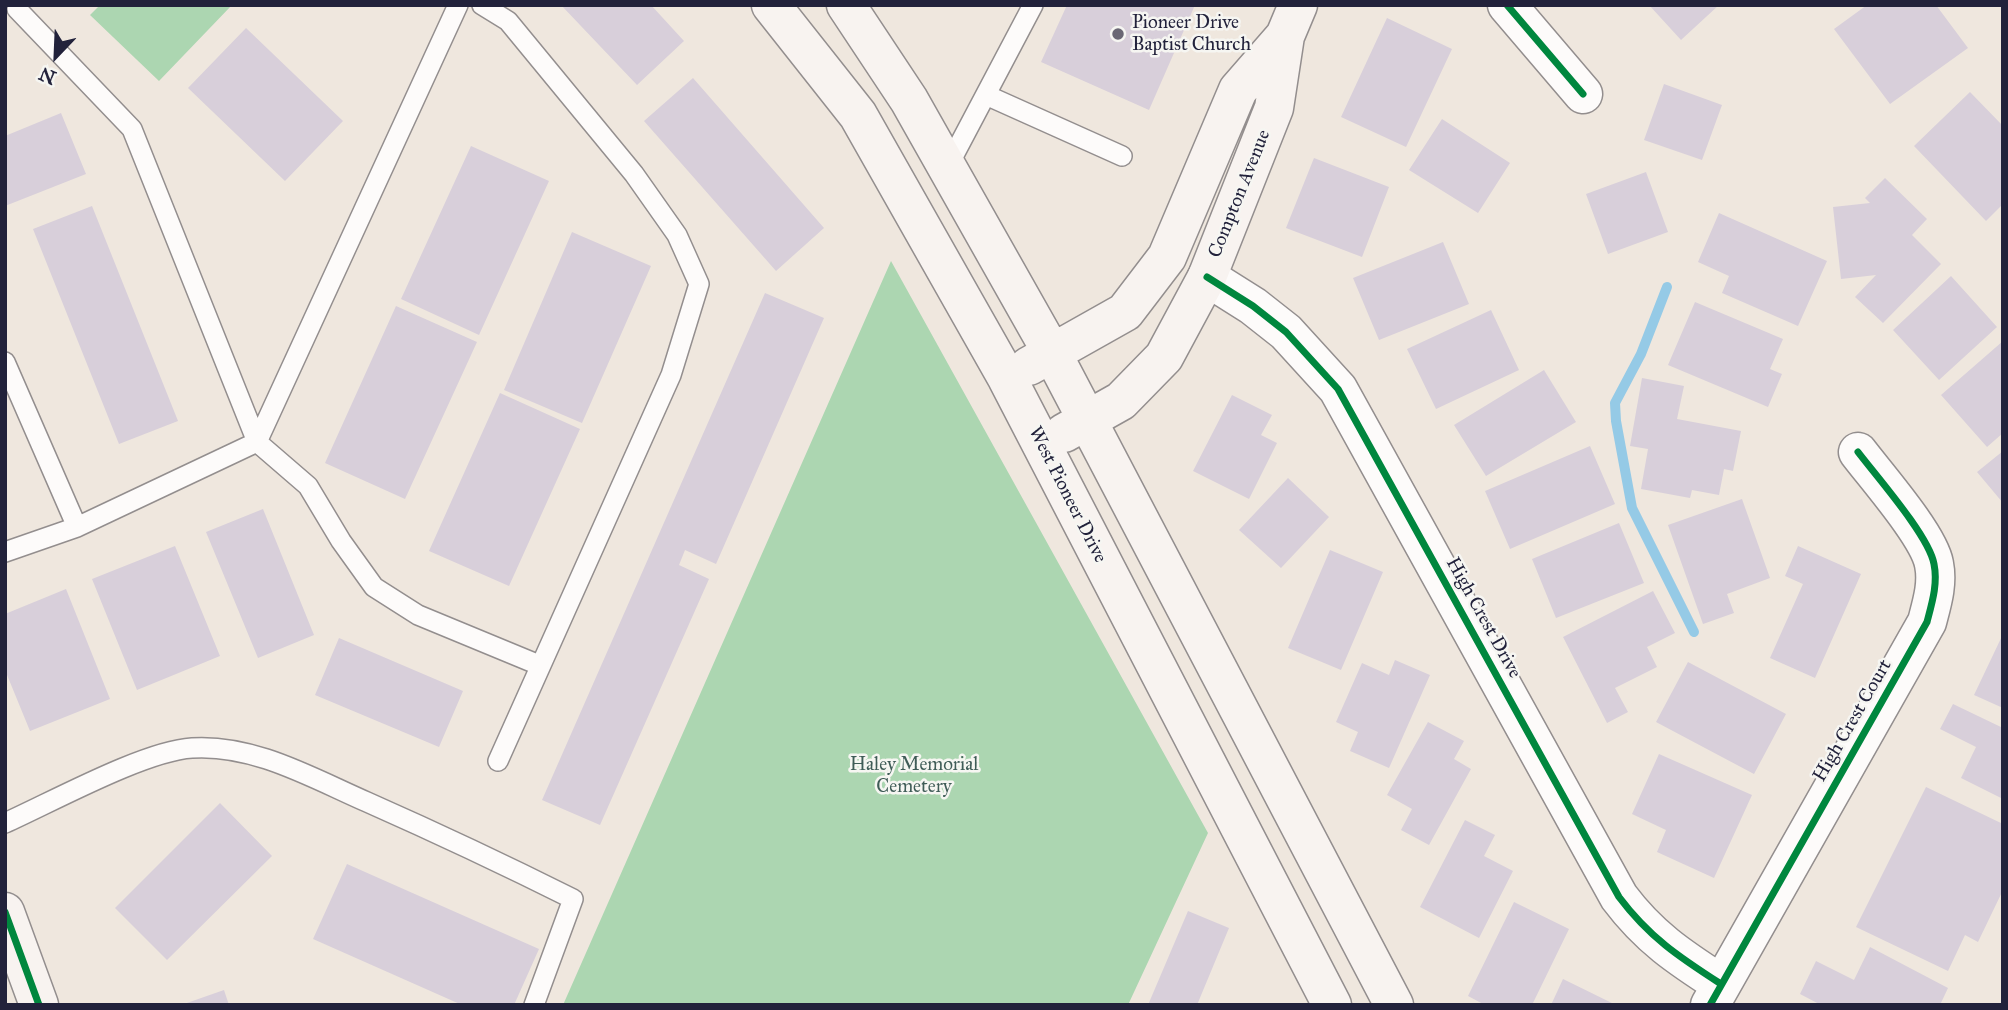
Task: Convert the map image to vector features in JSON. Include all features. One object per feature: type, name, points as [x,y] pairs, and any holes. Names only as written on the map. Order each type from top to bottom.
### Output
[{"type":"main road","name":"West Pioneer Drive","points":[[771,5],[858,115],[1007,378],[1332,1005]]},
{"type":"main road","points":[[846,5],[909,100],[1052,354],[1394,1005]]},
{"type":"main road","name":"Compton Avenue","points":[[1007,378],[1125,312],[1167,257],[1238,90],[1291,21]]},
{"type":"main road","name":"Compton Avenue","points":[[1041,444],[1087,421],[1133,391],[1164,357],[1207,277],[1274,108],[1291,21]]},
{"type":"main road","points":[[5,912],[39,1005]]},
{"type":"street","points":[[1507,5],[1583,94]]},
{"type":"street","name":"High Crest Drive","points":[[1207,277],[1253,306],[1286,332],[1338,389],[1619,897],[1639,923],[1716,994]]},
{"type":"street","name":"High Crest Court","points":[[1716,994],[1927,622],[1935,589],[1934,562],[1919,534],[1858,452]]},
{"type":"lane","points":[[5,552],[77,527],[257,442],[458,5]]},
{"type":"lane","points":[[482,5],[508,21],[634,174],[677,235],[699,284],[671,375],[498,761]]},
{"type":"lane","points":[[947,168],[1033,5]]},
{"type":"lane","points":[[14,12],[132,129],[257,442],[308,486],[341,541],[374,587],[418,615],[539,665]]},
{"type":"lane","points":[[986,94],[1122,156]]},
{"type":"lane","points":[[5,362],[77,527]]},
{"type":"lane","points":[[5,823],[147,759],[191,748],[236,751],[277,763],[466,846],[573,899],[534,1005]]},
{"type":"green space","points":[[100,5],[232,5],[159,81],[90,15]]},
{"type":"green space","name":"Haley Memorial Cemetery","points":[[891,261],[1208,833],[1128,1005],[563,1005]]},
{"type":"building","points":[[561,5],[651,5],[684,41],[637,85]]},
{"type":"building","name":"Pioneer Drive Baptist Church","points":[[1067,5],[1195,5],[1149,110],[1041,62]]},
{"type":"building","points":[[1649,5],[1719,5],[1681,40]]},
{"type":"building","points":[[1867,5],[1936,5],[1968,48],[1890,104],[1834,29]]},
{"type":"building","points":[[1387,18],[1452,49],[1406,147],[1341,117]]},
{"type":"building","points":[[246,28],[343,121],[285,181],[188,88]]},
{"type":"building","points":[[693,78],[824,228],[776,271],[644,121]]},
{"type":"building","points":[[1664,84],[1722,105],[1702,160],[1644,140]]},
{"type":"building","points":[[1970,92],[2003,126],[2003,204],[1986,221],[1914,146]]},
{"type":"building","points":[[61,113],[86,174],[5,206],[5,136]]},
{"type":"building","points":[[1442,119],[1510,163],[1478,213],[1409,170]]},
{"type":"building","points":[[471,146],[549,181],[479,335],[401,299]]},
{"type":"building","points":[[1314,158],[1389,187],[1362,257],[1286,228]]},
{"type":"building","points":[[1646,172],[1668,232],[1608,254],[1586,194]]},
{"type":"building","points":[[1885,178],[1927,219],[1912,235],[1941,264],[1883,323],[1855,297],[1876,275],[1841,279],[1833,207],[1870,203],[1865,198]]},
{"type":"building","points":[[92,206],[178,421],[119,444],[33,229]]},
{"type":"building","points":[[1719,213],[1827,261],[1798,326],[1722,293],[1729,276],[1698,262]]},
{"type":"building","points":[[572,232],[651,266],[582,423],[504,390]]},
{"type":"building","points":[[1443,242],[1469,304],[1379,340],[1353,278]]},
{"type":"building","points":[[1951,276],[1997,327],[1939,380],[1893,330]]},
{"type":"building","points":[[765,293],[824,318],[716,564],[685,550],[679,565],[709,579],[600,825],[542,800]]},
{"type":"building","points":[[1695,302],[1783,339],[1770,369],[1782,374],[1768,407],[1668,365]]},
{"type":"building","points":[[396,306],[477,342],[405,499],[325,463]]},
{"type":"building","points":[[1491,310],[1519,370],[1436,409],[1407,349]]},
{"type":"building","points":[[2003,341],[2003,433],[1987,447],[1941,395]]},
{"type":"building","points":[[1544,370],[1576,422],[1486,476],[1454,425]]},
{"type":"building","points":[[1642,378],[1684,386],[1677,419],[1741,431],[1733,471],[1724,469],[1719,495],[1692,490],[1690,498],[1641,489],[1648,449],[1630,446]]},
{"type":"building","points":[[500,393],[580,429],[509,586],[429,551]]},
{"type":"building","points":[[1232,395],[1272,415],[1261,435],[1277,443],[1249,499],[1193,471]]},
{"type":"building","points":[[1590,446],[1615,504],[1510,549],[1485,491]]},
{"type":"building","points":[[2003,451],[2003,503],[1977,472]]},
{"type":"building","points":[[1288,478],[1329,517],[1281,568],[1239,530]]},
{"type":"building","points":[[1742,499],[1770,578],[1727,594],[1734,613],[1703,624],[1668,525]]},
{"type":"building","points":[[263,509],[314,635],[258,658],[206,532]]},
{"type":"building","points":[[1619,523],[1644,583],[1556,618],[1532,559]]},
{"type":"building","points":[[175,546],[220,656],[137,690],[92,579]]},
{"type":"building","points":[[1798,546],[1861,574],[1815,678],[1770,658],[1803,584],[1785,576]]},
{"type":"building","points":[[1330,550],[1383,572],[1341,670],[1288,648]]},
{"type":"building","points":[[66,589],[110,699],[30,731],[5,670],[5,614]]},
{"type":"building","points":[[1653,591],[1675,633],[1647,647],[1657,667],[1615,688],[1628,712],[1607,723],[1563,637]]},
{"type":"building","points":[[2003,634],[2003,708],[1974,695]]},
{"type":"building","points":[[339,638],[463,691],[439,747],[315,695]]},
{"type":"building","points":[[1395,660],[1430,675],[1389,768],[1350,751],[1358,732],[1336,722],[1362,663],[1389,675]]},
{"type":"building","points":[[1688,662],[1786,714],[1754,774],[1656,722]]},
{"type":"building","points":[[1953,704],[2003,728],[2003,799],[1961,778],[1976,747],[1940,729]]},
{"type":"building","points":[[1428,722],[1464,741],[1454,759],[1471,769],[1429,845],[1401,830],[1412,809],[1387,795]]},
{"type":"building","points":[[1659,754],[1752,795],[1714,878],[1657,852],[1666,830],[1632,814]]},
{"type":"building","points":[[1926,787],[2003,824],[2003,890],[1978,942],[1965,935],[1948,971],[1856,927]]},
{"type":"building","points":[[220,803],[272,856],[167,960],[115,908]]},
{"type":"building","points":[[1465,820],[1495,835],[1484,856],[1513,871],[1479,938],[1420,907]]},
{"type":"building","points":[[347,864],[539,949],[514,1005],[462,1005],[313,939]]},
{"type":"building","points":[[1514,902],[1569,929],[1532,1005],[1485,1005],[1468,996]]},
{"type":"building","points":[[1188,911],[1229,928],[1197,1005],[1148,1005]]},
{"type":"building","points":[[1870,947],[1948,988],[1940,1005],[1821,1005],[1800,994],[1816,961],[1854,980]]},
{"type":"building","points":[[1563,979],[1616,1005],[1551,1005]]},
{"type":"building","points":[[224,990],[229,1005],[184,1005],[184,1004]]},
{"type":"waterway","points":[[1667,287],[1641,354],[1615,403],[1616,421],[1632,508],[1694,632]]},
{"type":"cycle path","points":[[1507,5],[1583,94]]},
{"type":"cycle path","points":[[1207,277],[1253,306],[1286,332],[1338,389],[1619,897],[1642,924],[1666,945],[1721,984]]},
{"type":"cycle path","points":[[1710,1005],[1927,622],[1935,579],[1930,552],[1913,523],[1858,452]]},
{"type":"cycle path","points":[[5,912],[39,1005]]},
{"type":"place","name":"Pioneer Drive Baptist Church","points":[[1118,34]]}]
